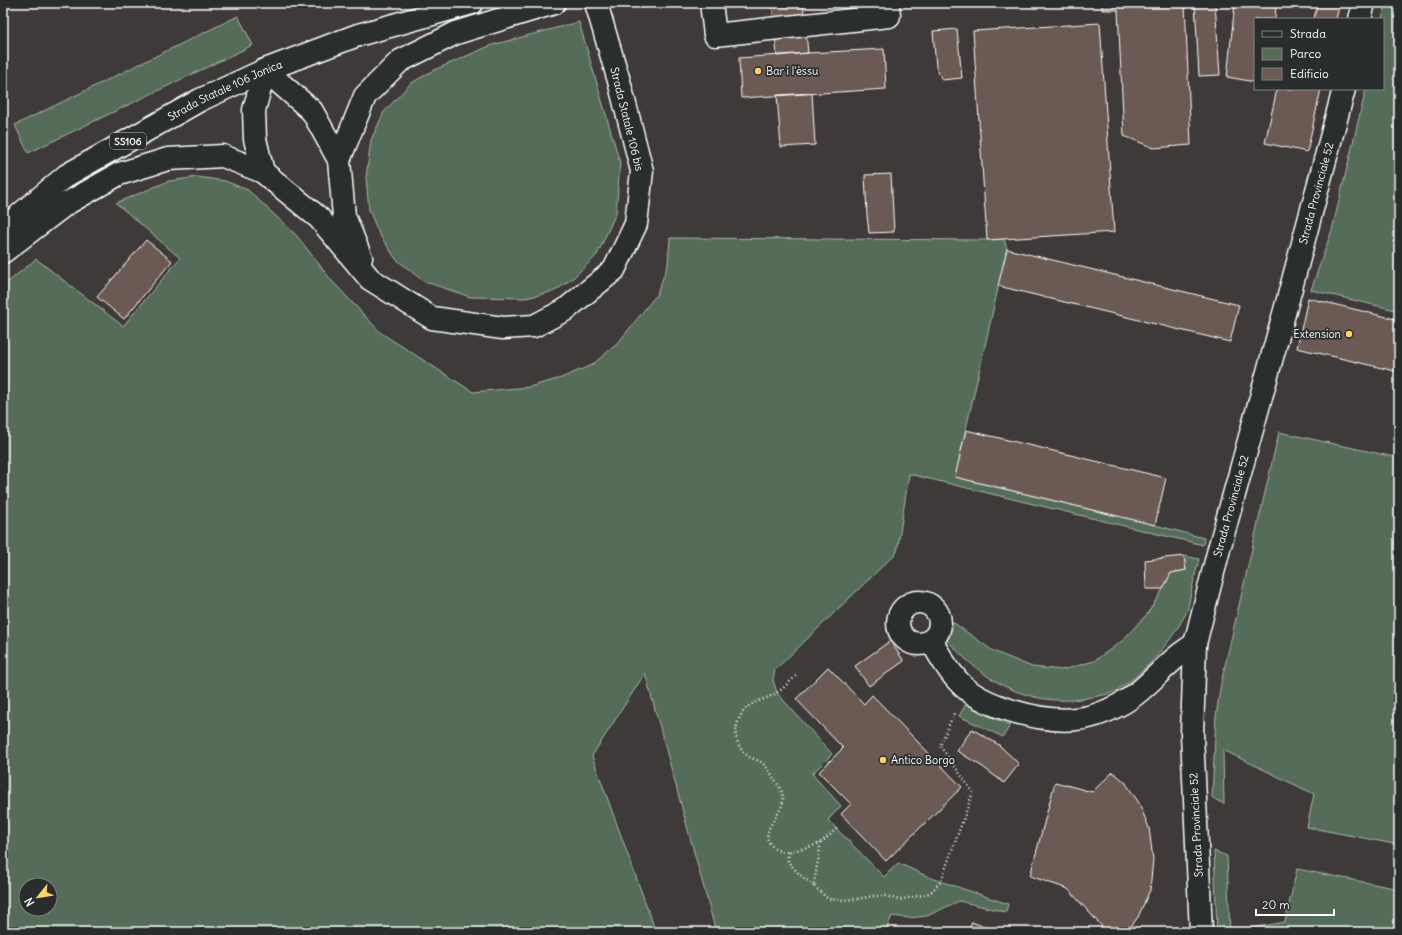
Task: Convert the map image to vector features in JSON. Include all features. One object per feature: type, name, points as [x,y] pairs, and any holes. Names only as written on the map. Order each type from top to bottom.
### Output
[{"type":"main road","name":"Strada Statale 106 Jonica","points":[[3,229],[67,175],[200,100],[265,70],[358,35],[472,3]]},
{"type":"main road","points":[[339,160],[365,96],[400,61],[456,33],[554,3]]},
{"type":"main road","name":"Strada Statale 106 bis","points":[[3,252],[66,204],[119,174],[168,159],[223,156],[263,172],[319,218],[370,279],[432,318],[503,328],[534,326],[565,310],[614,270],[636,224],[642,171],[619,81],[596,3]]},
{"type":"main road","points":[[711,3],[715,35],[889,16],[888,3]]},
{"type":"main road","points":[[1360,18],[1364,3]]},
{"type":"main road","points":[[263,172],[255,139],[254,110],[265,70],[312,111],[339,160],[344,216],[370,279]]},
{"type":"main road","name":"Strada Provinciale 52","points":[[1201,932],[1192,734],[1195,644],[1219,549],[1344,90]]},
{"type":"main road","points":[[931,640],[939,655],[960,684],[986,702],[1009,711],[1046,718],[1076,719],[1101,714],[1121,704],[1143,689],[1178,657],[1195,644]]},
{"type":"path","points":[[796,676],[777,693],[750,704],[743,711],[738,722],[736,734],[737,744],[749,757],[762,763],[775,780],[783,796],[782,806],[770,826],[768,836],[770,845],[777,851],[788,852],[820,843],[837,828]]},
{"type":"path","points":[[788,852],[788,862],[801,876],[828,899],[857,899],[873,896],[886,896],[899,900],[927,894],[932,891],[941,881],[973,792],[940,746],[959,701],[960,684]]},
{"type":"path","points":[[814,886],[815,874],[820,855],[820,843]]},
{"type":"green space","points":[[1386,3],[1399,3],[1399,311],[1311,290],[1332,230],[1366,90],[1384,90],[1384,18],[1382,18]]},
{"type":"green space","points":[[238,16],[253,45],[28,153],[15,125]]},
{"type":"green space","points":[[579,22],[620,163],[616,213],[597,255],[573,278],[555,291],[526,298],[470,297],[423,281],[396,259],[379,234],[369,210],[366,178],[371,140],[384,112],[410,84],[432,71],[492,45]]},
{"type":"green space","points":[[198,177],[225,181],[248,190],[297,236],[332,281],[381,333],[473,392],[529,387],[561,378],[592,365],[618,343],[657,294],[668,264],[670,238],[1004,239],[1007,249],[955,477],[1204,538],[1203,545],[909,474],[897,552],[775,670],[773,680],[777,693],[832,754],[812,774],[841,806],[828,820],[884,877],[898,863],[931,878],[1008,904],[1006,912],[959,901],[927,916],[909,918],[892,916],[885,932],[716,932],[645,673],[592,756],[656,932],[3,932],[3,286],[36,259],[123,326],[180,258],[116,203],[169,181]]},
{"type":"green space","points":[[1279,432],[1399,458],[1399,845],[1307,827],[1314,794],[1223,750],[1224,804],[1212,798],[1216,716],[1221,683]]},
{"type":"green space","points":[[1184,556],[1199,559],[1187,611],[1179,626],[1163,648],[1144,669],[1122,687],[1108,694],[1065,700],[1045,699],[1025,694],[1006,687],[988,676],[956,650],[942,634],[950,620],[993,651],[1032,667],[1062,670],[1094,661],[1122,641],[1147,614],[1171,573],[1186,570]]},
{"type":"green space","points":[[966,704],[984,714],[1010,725],[1003,737],[959,716]]},
{"type":"green space","points":[[1214,851],[1227,856],[1230,932],[1217,932]]},
{"type":"green space","points":[[1297,869],[1399,889],[1399,932],[1230,932],[1285,922]]},
{"type":"building","points":[[772,3],[803,3],[808,53],[777,56]]},
{"type":"building","points":[[1102,3],[1185,3],[1191,145],[1154,148],[1124,136],[1118,10],[1102,10]]},
{"type":"building","points":[[1195,3],[1215,3],[1220,75],[1199,76]]},
{"type":"building","points":[[1235,3],[1276,3],[1275,18],[1254,18],[1254,82],[1227,77]]},
{"type":"building","points":[[1317,3],[1340,3],[1336,18],[1314,18]]},
{"type":"building","points":[[1100,23],[1114,232],[987,240],[973,31]]},
{"type":"building","points":[[957,29],[962,78],[942,80],[936,67],[933,31]]},
{"type":"building","points":[[884,49],[886,89],[741,98],[739,58]]},
{"type":"building","points":[[1277,90],[1321,90],[1307,152],[1265,143]]},
{"type":"building","points":[[812,93],[815,145],[781,147],[777,95]]},
{"type":"building","points":[[891,174],[894,232],[869,233],[865,175]]},
{"type":"building","points":[[146,240],[172,261],[124,319],[97,297]]},
{"type":"building","points":[[1007,249],[1239,305],[1230,342],[998,286]]},
{"type":"building","name":"Extension","points":[[1308,298],[1399,320],[1399,372],[1297,348]]},
{"type":"building","points":[[966,430],[1166,478],[1155,525],[955,477]]},
{"type":"building","points":[[1184,556],[1186,570],[1171,573],[1163,589],[1146,589],[1145,560]]},
{"type":"building","points":[[890,641],[904,661],[869,686],[855,666]]},
{"type":"building","name":"Antico Borgo","points":[[828,667],[864,704],[872,695],[962,787],[886,861],[841,814],[851,804],[819,772],[843,748],[796,699]]},
{"type":"building","points":[[972,729],[999,745],[1019,764],[1004,783],[983,767],[957,751]]},
{"type":"building","points":[[1113,772],[1125,782],[1139,803],[1149,828],[1153,859],[1150,890],[1138,917],[1127,932],[1107,932],[1068,889],[1030,876],[1055,782],[1092,792]]},
{"type":"building","points":[[972,922],[997,932],[968,932]]},
{"type":"place","name":"Bar ì l'èssu","points":[[758,71]]},
{"type":"place","name":"Extension","points":[[1349,334]]},
{"type":"place","name":"Antico Borgo","points":[[883,760]]}]
